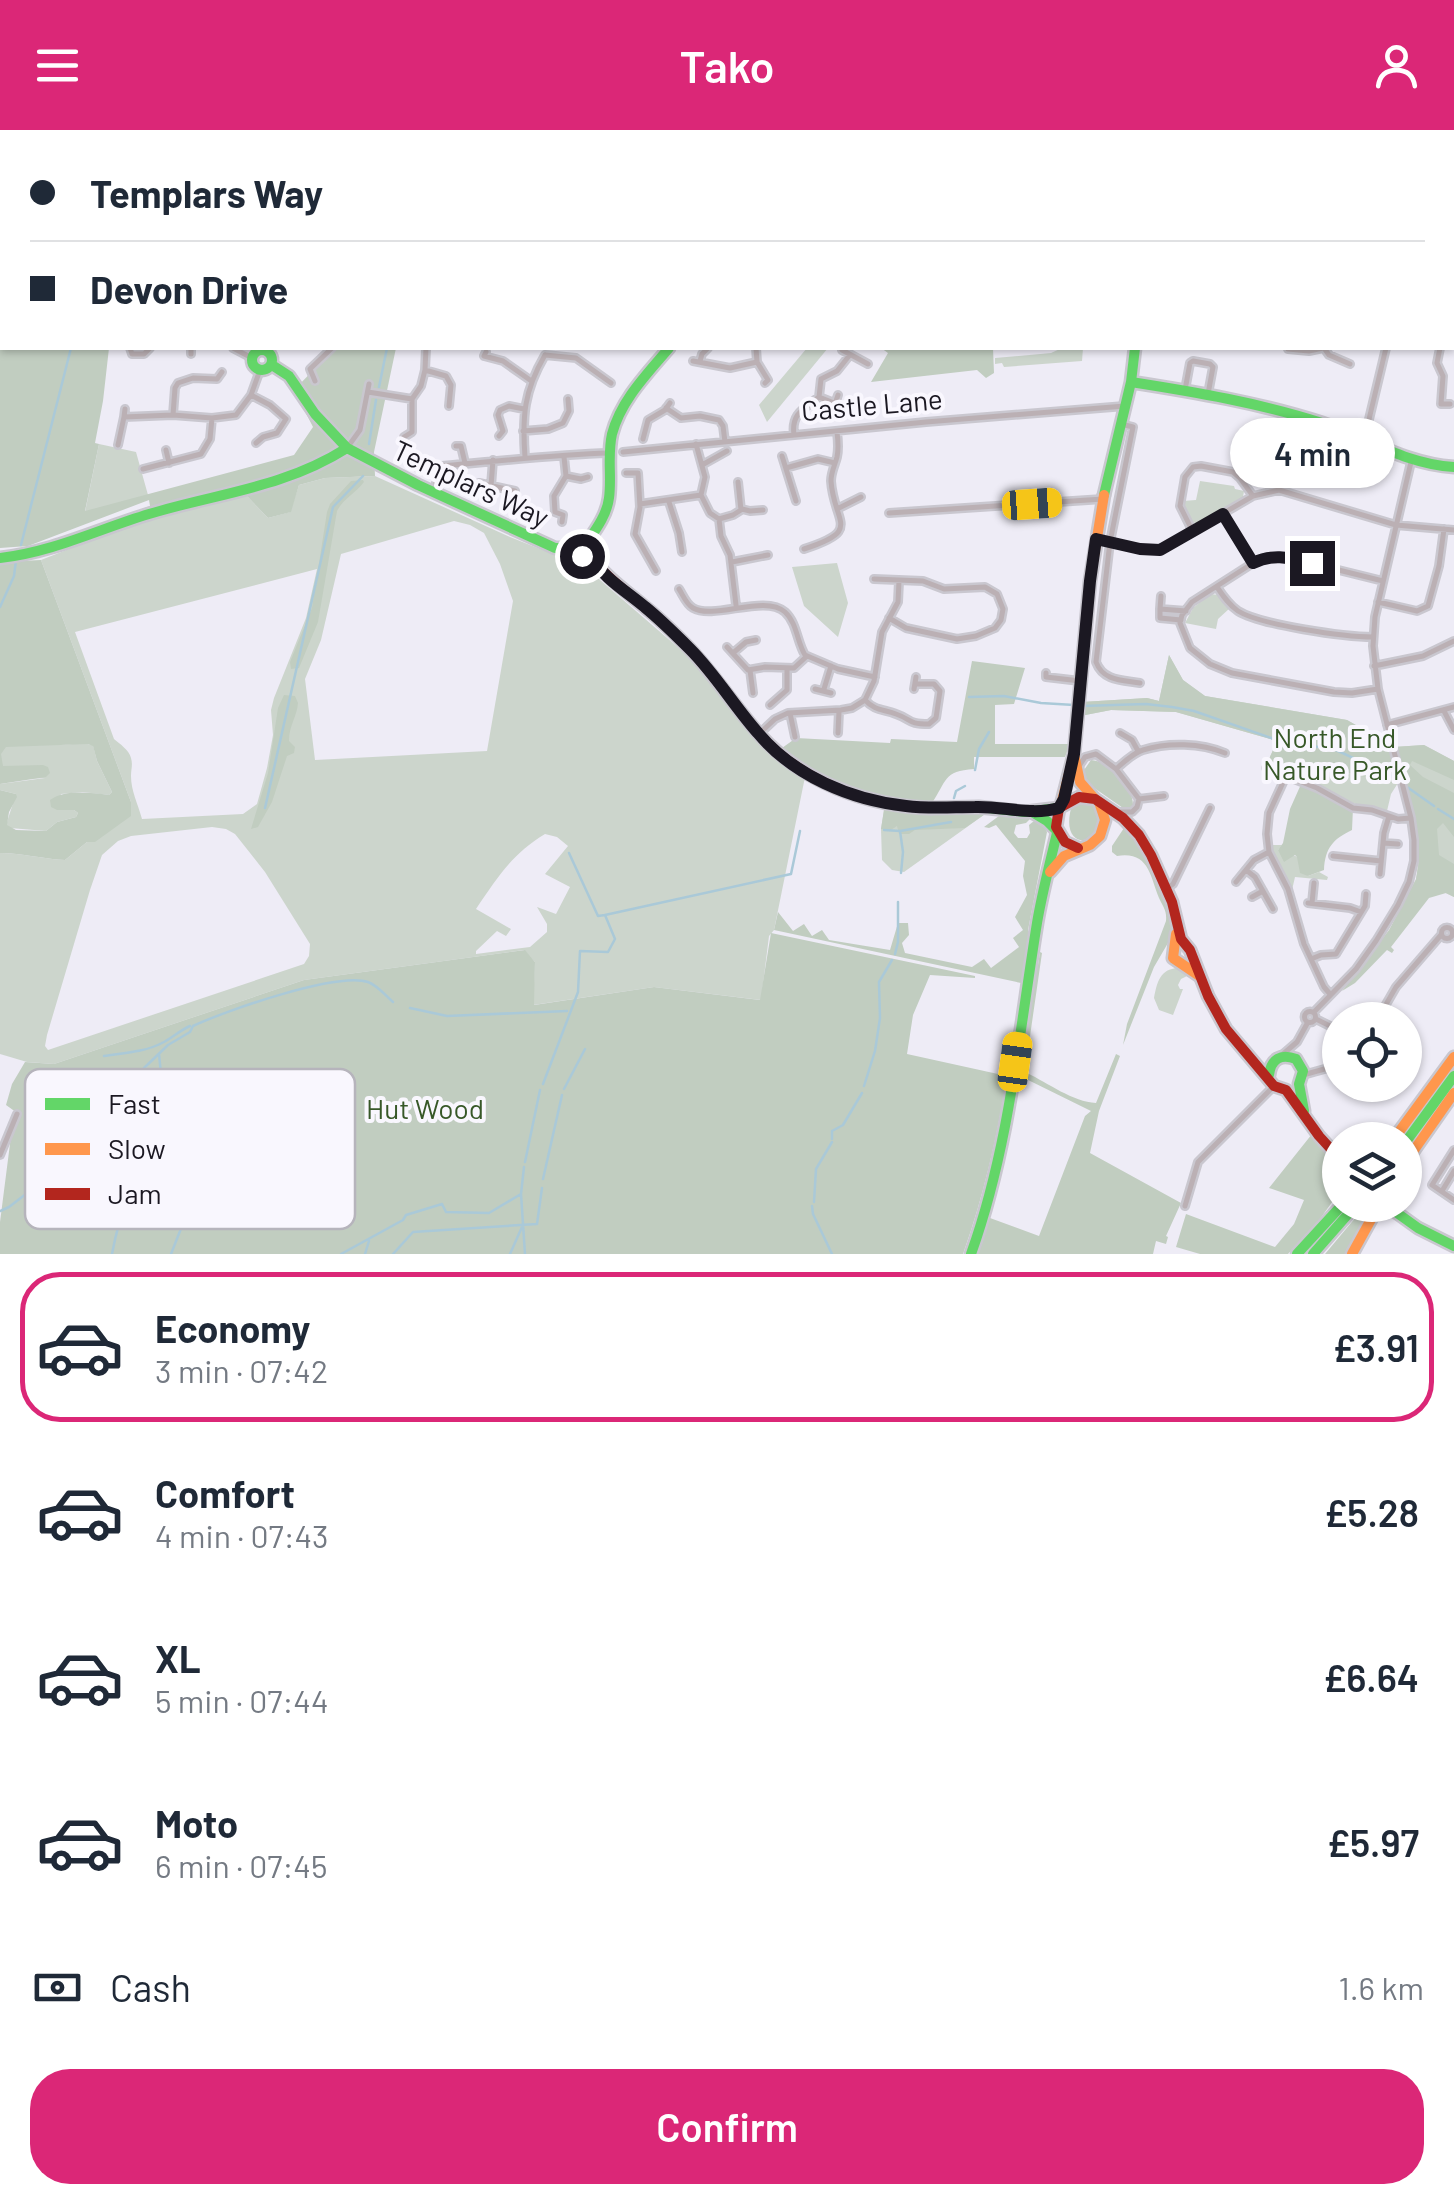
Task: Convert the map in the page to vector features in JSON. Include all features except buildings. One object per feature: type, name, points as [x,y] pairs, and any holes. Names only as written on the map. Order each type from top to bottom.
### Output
[{"type":"main road","points":[[263,350],[252,358],[260,370],[272,365],[267,350]]},
{"type":"main road","points":[[583,545],[597,528],[609,501],[609,453],[616,418],[667,350]]},
{"type":"main road","points":[[972,1254],[1001,1150],[1038,917],[1056,832],[1055,819],[1074,754],[1096,539],[1135,350]]},
{"type":"main road","name":"Templars Way","points":[[272,365],[289,376],[315,414],[347,448],[418,486],[555,548],[583,545],[582,556],[590,555],[610,581],[692,650],[758,734],[782,757],[823,784],[862,798],[920,808],[1031,812],[1060,807]]},
{"type":"main road","points":[[1130,382],[1208,394],[1284,412],[1340,429],[1411,462],[1454,468]]},
{"type":"main road","points":[[0,558],[28,556],[148,514],[282,480],[319,468],[347,448]]},
{"type":"main road","points":[[1074,754],[1080,782],[1104,812],[1104,831]]},
{"type":"main road","points":[[1060,807],[1080,796],[1096,799],[1133,827],[1150,850],[1178,925],[1178,947],[1172,958],[1177,963],[1186,960],[1190,950],[1178,947]]},
{"type":"main road","points":[[1031,812],[1047,821],[1068,845],[1078,848]]},
{"type":"main road","points":[[1047,876],[1060,858],[1090,844],[1104,831],[1119,823],[1133,827]]},
{"type":"main road","points":[[1186,960],[1202,979],[1220,1021],[1322,1138]]},
{"type":"main road","points":[[1244,1052],[1260,1058],[1286,1056],[1300,1071],[1304,1116]]},
{"type":"main road","points":[[1407,1122],[1454,1057]]},
{"type":"main road","points":[[1276,1084],[1270,1066],[1278,1058]]},
{"type":"main road","points":[[1276,1084],[1300,1071]]},
{"type":"main road","points":[[1421,1122],[1454,1076]]},
{"type":"main road","points":[[1422,1139],[1454,1093]]},
{"type":"main road","points":[[1297,1254],[1326,1222]]},
{"type":"main road","points":[[1313,1254],[1341,1222]]},
{"type":"main road","points":[[1352,1254],[1371,1222]]},
{"type":"main road","points":[[1408,1222],[1454,1246]]},
{"type":"street","points":[[237,350],[252,358]]},
{"type":"street","points":[[315,381],[308,368],[330,350]]},
{"type":"street","points":[[404,437],[414,435],[412,399],[421,386],[426,350]]},
{"type":"street","points":[[542,350],[545,355]]},
{"type":"street","points":[[706,350],[697,361],[726,368],[757,362]]},
{"type":"street","points":[[756,350],[757,362],[768,380],[765,383]]},
{"type":"street","points":[[842,350],[868,364]]},
{"type":"street","points":[[1325,350],[1350,364]]},
{"type":"street","points":[[1364,439],[1386,350]]},
{"type":"street","points":[[1440,350],[1437,364],[1443,376],[1438,404],[1450,404]]},
{"type":"street","points":[[545,355],[576,358],[608,379]]},
{"type":"street","points":[[525,457],[524,409],[530,380],[545,355]]},
{"type":"street","points":[[484,356],[503,361],[530,380]]},
{"type":"street","points":[[794,435],[797,414],[819,397],[822,379],[837,371],[850,356]]},
{"type":"street","points":[[1185,390],[1193,361],[1213,367],[1208,394]]},
{"type":"street","points":[[118,445],[125,413],[212,418],[236,415],[260,370]]},
{"type":"street","points":[[425,370],[446,376],[451,386],[447,401]]},
{"type":"street","points":[[174,415],[178,382],[192,378],[218,383],[222,372]]},
{"type":"street","points":[[347,448],[360,430],[369,384]]},
{"type":"street","points":[[368,392],[412,399]]},
{"type":"street","points":[[250,395],[286,419],[278,433],[256,443]]},
{"type":"street","points":[[819,397],[834,407],[838,395]]},
{"type":"street","points":[[523,430],[564,423],[570,403]]},
{"type":"street","points":[[504,434],[500,410],[509,406],[524,409]]},
{"type":"street","points":[[644,439],[648,420],[668,406],[678,417],[719,420],[724,428],[724,442]]},
{"type":"street","name":"Castle Lane","points":[[624,452],[1126,406]]},
{"type":"street","points":[[143,470],[201,454],[210,439],[212,418]]},
{"type":"street","points":[[1121,424],[1133,427],[1110,542],[1096,658],[1099,670],[1107,677],[1140,682]]},
{"type":"street","points":[[804,549],[837,535],[840,523],[832,484],[838,453],[837,431]]},
{"type":"street","points":[[463,437],[459,446],[465,464]]},
{"type":"street","points":[[696,444],[705,477],[700,494],[710,513],[719,519],[731,562],[736,606]]},
{"type":"street","points":[[713,448],[718,456]]},
{"type":"street","points":[[166,450],[170,463]]},
{"type":"street","points":[[702,465],[727,451]]},
{"type":"street","points":[[418,468],[609,453]]},
{"type":"street","points":[[782,456],[796,501]]},
{"type":"street","points":[[564,457],[566,476],[554,496],[555,512],[564,518]]},
{"type":"street","points":[[786,468],[818,459],[834,462]]},
{"type":"street","points":[[491,486],[493,460]]},
{"type":"street","points":[[1278,1058],[1297,1042],[1330,994],[1356,969],[1384,929],[1405,892],[1414,861],[1411,818],[1378,689],[1373,638],[1411,462]]},
{"type":"street","points":[[436,483],[442,466]]},
{"type":"street","points":[[1194,532],[1180,506],[1185,476],[1190,469],[1201,466],[1233,472],[1253,496]]},
{"type":"street","points":[[626,473],[638,473],[640,504],[634,544],[656,571]]},
{"type":"street","points":[[566,476],[583,480]]},
{"type":"street","points":[[738,482],[742,509],[750,516],[763,510]]},
{"type":"street","points":[[479,483],[515,491]]},
{"type":"street","points":[[1096,539],[1154,551],[1166,548],[1253,496],[1272,490],[1396,525],[1454,530]]},
{"type":"street","points":[[640,504],[700,494]]},
{"type":"street","points":[[838,508],[862,497]]},
{"type":"street","points":[[889,512],[1103,499]]},
{"type":"street","points":[[668,501],[682,552]]},
{"type":"street","points":[[719,519],[742,509]]},
{"type":"street","points":[[1223,514],[1253,563]]},
{"type":"street","points":[[1378,602],[1416,611],[1428,606],[1444,529]]},
{"type":"street","points":[[672,542],[680,542]]},
{"type":"street","points":[[1378,689],[1334,692],[1230,672],[1206,662],[1190,648],[1180,620],[1192,602],[1267,557],[1286,557],[1383,582]]},
{"type":"street","points":[[731,562],[765,558]]},
{"type":"street","points":[[874,579],[923,581],[944,590],[988,588],[1000,600],[1002,617],[992,630],[957,639],[906,628],[889,618]]},
{"type":"street","points":[[758,734],[790,713],[852,708],[865,700],[875,676],[880,637],[898,602],[899,581]]},
{"type":"street","points":[[1216,587],[1230,605],[1251,617],[1373,638]]},
{"type":"street","points":[[691,588],[680,591],[699,610],[736,606],[783,610],[808,656],[831,666],[875,676]]},
{"type":"street","points":[[1161,596],[1160,618],[1180,620]]},
{"type":"street","points":[[1160,610],[1186,610]]},
{"type":"street","points":[[756,640],[730,650],[746,669],[787,669],[800,665],[808,656]]},
{"type":"street","points":[[1374,666],[1423,656],[1454,641]]},
{"type":"street","points":[[815,689],[828,691],[831,666]]},
{"type":"street","points":[[770,705],[786,690],[787,669]]},
{"type":"street","points":[[750,670],[753,694]]},
{"type":"street","points":[[1046,672],[1046,677],[1080,680]]},
{"type":"street","points":[[865,700],[875,710],[898,715],[912,724],[934,722],[939,689],[932,684],[915,683]]},
{"type":"street","points":[[786,690],[794,692]]},
{"type":"street","points":[[1387,726],[1454,707]]},
{"type":"street","points":[[838,733],[839,710]]},
{"type":"street","points":[[1444,711],[1454,730]]},
{"type":"street","points":[[884,720],[886,712]]},
{"type":"street","points":[[790,713],[795,737]]},
{"type":"street","points":[[839,722],[848,723]]},
{"type":"street","points":[[1125,733],[1138,751]]},
{"type":"street","points":[[1116,768],[1138,751],[1189,744],[1224,753]]},
{"type":"street","points":[[1077,770],[1082,760],[1092,754],[1116,768],[1138,798],[1132,812],[1116,811]]},
{"type":"street","points":[[1266,768],[1353,808],[1398,819],[1411,818]]},
{"type":"street","points":[[1286,776],[1269,813],[1269,852],[1288,889],[1301,936],[1330,994]]},
{"type":"street","points":[[1138,798],[1159,799]]},
{"type":"street","points":[[1166,889],[1210,812]]},
{"type":"street","points":[[1380,874],[1390,816]]},
{"type":"street","points":[[1383,843],[1398,844]]},
{"type":"street","points":[[1236,882],[1254,860],[1269,852]]},
{"type":"street","points":[[1333,856],[1382,861]]},
{"type":"street","points":[[1246,870],[1255,877],[1272,909]]},
{"type":"street","points":[[1314,884],[1310,903],[1361,912]]},
{"type":"street","points":[[1252,897],[1263,891]]},
{"type":"street","points":[[1311,959],[1336,954],[1366,904],[1366,894]]},
{"type":"street","points":[[1387,1002],[1442,934]]},
{"type":"street","points":[[1313,1018],[1322,1022]]},
{"type":"street","points":[[1297,1042],[1300,1071],[1322,1070]]},
{"type":"street","points":[[1185,1206],[1198,1162],[1276,1084]]},
{"type":"street","points":[[0,1155],[17,1114]]},
{"type":"street","points":[[1454,1150],[1432,1185],[1454,1200]]},
{"type":"street","points":[[1442,1191],[1454,1172]]},
{"type":"green space","points":[[0,350],[109,350],[95,443],[99,444],[85,511],[294,455],[313,427],[294,390],[333,350],[396,350],[374,452],[375,476],[325,478],[299,485],[291,512],[268,518],[245,494],[154,518],[152,512],[68,541],[67,536],[150,506],[149,500],[28,546],[0,548]]},
{"type":"green space","points":[[805,350],[826,350],[767,422],[759,405]]},
{"type":"green space","points":[[884,350],[993,350],[994,373],[986,378],[977,370],[871,382],[888,353]]},
{"type":"green space","points":[[1083,350],[1082,361],[1004,367],[1002,363],[995,364],[995,358]]},
{"type":"green space","points":[[99,444],[136,452],[148,495],[85,512]]},
{"type":"green space","points":[[375,476],[585,567],[688,656],[779,759],[805,777],[774,930],[769,936],[761,1000],[654,987],[533,1005],[535,962],[524,950],[304,980],[54,1064],[0,1054],[0,853],[65,860],[131,815],[131,802],[41,560],[135,523],[245,494],[268,518],[290,512],[299,485],[325,478]],"holes":[[[454,521],[484,533],[513,601],[487,751],[315,760],[305,679],[321,640],[341,554]],[[317,569],[306,618],[274,698],[273,735],[257,804],[243,814],[142,819],[132,787],[131,758],[114,739],[75,632]],[[212,827],[235,834],[265,872],[310,944],[309,956],[304,964],[48,1050],[47,1035],[102,855],[131,836]],[[545,834],[557,837],[568,846],[545,874],[570,887],[556,914],[537,907],[547,932],[530,947],[476,954],[497,931],[506,936],[511,929],[476,909],[523,850]]]},
{"type":"green space","points":[[363,480],[337,511],[318,622],[299,668],[291,669],[290,662],[312,608],[330,504],[351,481]]},
{"type":"green space","points":[[1200,481],[1234,486],[1244,491],[1243,497],[1200,524],[1191,522],[1183,510],[1183,501],[1196,500]]},
{"type":"green space","points":[[41,560],[131,802],[131,816],[65,860],[0,853],[0,790],[17,797],[7,825],[16,830],[46,831],[78,813],[57,810],[51,807],[50,800],[71,793],[112,792],[93,746],[88,744],[6,747],[1,754],[3,766],[43,765],[50,773],[46,777],[0,784],[0,562]]},
{"type":"green space","points":[[837,563],[848,603],[838,637],[804,606],[792,567]]},
{"type":"green space","points":[[1210,594],[1219,595],[1230,608],[1218,619],[1216,629],[1185,623],[1193,608]]},
{"type":"green space","name":"North End Nature Park","points":[[1169,655],[1183,680],[1205,696],[1347,720],[1375,736],[1386,735],[1398,783],[1387,811],[1358,805],[1266,766],[1277,741],[1176,712],[1111,710],[1080,716],[1082,702],[1147,698],[1159,701]]},
{"type":"green space","name":"North End Nature Park","points":[[1169,655],[1183,680],[1205,696],[1347,720],[1375,736],[1386,735],[1398,783],[1333,769],[1305,775],[1283,766],[1272,769],[1266,766],[1277,741],[1176,712],[1111,710],[1080,716],[1082,702],[1147,698],[1159,701]]},
{"type":"green space","points":[[972,661],[1025,668],[1014,704],[995,705],[995,744],[1070,744],[1065,757],[974,757],[974,769],[951,775],[932,803],[883,800],[856,792],[782,748],[796,738],[957,742]]},
{"type":"green space","points":[[284,695],[295,696],[298,703],[289,735],[294,753],[287,756],[272,802],[258,827],[251,829],[268,773],[278,708]]},
{"type":"green space","points":[[0,727],[63,745],[93,745],[112,792],[61,794],[57,810],[74,810],[78,813],[76,817],[57,822],[46,831],[10,828],[6,825],[16,794],[0,790],[0,784],[45,778],[0,780]]},
{"type":"green space","points":[[1424,745],[1454,761],[1454,897],[1416,879],[1416,829],[1394,747]]},
{"type":"green space","points":[[1424,745],[1454,761],[1454,780],[1412,761],[1410,765],[1423,777],[1454,793],[1454,837],[1443,823],[1437,829],[1439,855],[1454,864],[1454,897],[1446,893],[1429,898],[1391,947],[1392,953],[1387,950],[1342,991],[1389,930],[1416,879],[1419,840],[1394,747]]},
{"type":"green space","points":[[1091,760],[1120,776],[1130,791],[1133,806],[1123,808],[1087,783],[1082,773]]},
{"type":"green space","points":[[1302,782],[1353,808],[1352,830],[1331,845],[1324,870],[1308,876],[1300,873],[1295,855],[1284,862],[1278,850]]},
{"type":"green space","points":[[1085,798],[1100,805],[1102,819],[1092,837],[1084,840],[1071,832],[1069,820],[1073,802]]},
{"type":"green space","points":[[884,810],[988,812],[904,872],[892,870],[882,860]]},
{"type":"green space","points":[[884,810],[988,812],[965,828],[899,834],[897,826],[881,829]]},
{"type":"green space","points":[[1003,813],[1030,819],[1016,825],[1014,833],[1018,838],[1027,838],[1029,825],[1034,821],[1047,832],[1021,983],[774,930],[778,912],[793,931],[804,924],[812,936],[822,930],[829,940],[890,950],[898,923],[908,923],[909,935],[902,943],[905,953],[972,967],[984,959],[991,968],[1019,947],[1013,938],[1023,930],[1015,917],[1027,895],[1025,861],[996,825],[984,827]]},
{"type":"green space","points":[[1124,828],[1136,836],[1151,859],[1175,920],[1123,1045],[1127,1024],[1166,921],[1147,867],[1136,857],[1112,852]]},
{"type":"green space","points":[[1270,845],[1282,845],[1278,850],[1298,857],[1308,876],[1319,872],[1327,880],[1295,877],[1292,890]]},
{"type":"green space","name":"Hut Wood","points":[[771,933],[975,976],[930,975],[913,1015],[907,1054],[1007,1076],[989,1166],[963,1254],[0,1254],[11,1136],[20,1115],[6,1105],[25,1062],[54,1064],[304,980],[525,950],[535,962],[534,1005],[654,987],[760,1000]]},
{"type":"green space","points":[[1040,952],[1027,1073],[1070,1096],[1096,1103],[1116,1054],[1120,1056],[1099,1111],[1090,1153],[1181,1203],[1166,1244],[1156,1241],[1153,1254],[975,1254],[990,1218],[1039,1236],[1085,1116],[1091,1111],[1022,1077],[1019,1063],[1034,966],[1038,965]]},
{"type":"green space","points":[[1178,968],[1195,976],[1199,983],[1187,976],[1181,979],[1178,985],[1183,989],[1173,1015],[1159,1010],[1154,998],[1163,974]]},
{"type":"green space","points":[[1312,1134],[1322,1145],[1322,1216],[1288,1254],[1200,1254],[1176,1247],[1186,1214],[1275,1247],[1294,1224],[1304,1200],[1269,1188]]},
{"type":"green space","points":[[1352,1222],[1363,1222],[1346,1254],[1325,1254]]},
{"type":"waterway","points":[[21,545],[70,350]]},
{"type":"waterway","points":[[379,387],[387,350]]},
{"type":"waterway","points":[[369,444],[376,400]]},
{"type":"waterway","points":[[265,808],[333,507],[363,476]]},
{"type":"waterway","points":[[0,607],[14,576],[16,560]]},
{"type":"waterway","points":[[969,697],[1004,696],[1074,705]]},
{"type":"waterway","points":[[1082,706],[1172,707],[1277,740],[1336,750],[1390,775],[1434,806]]},
{"type":"waterway","points":[[975,770],[979,749],[989,732]]},
{"type":"waterway","points":[[954,798],[956,791],[965,786]]},
{"type":"waterway","points":[[1438,809],[1454,819]]},
{"type":"waterway","points":[[884,830],[951,822]]},
{"type":"waterway","points":[[543,1084],[578,992],[580,951],[608,952],[615,939],[605,915],[791,874],[800,831]]},
{"type":"waterway","points":[[900,831],[901,873]]},
{"type":"waterway","points":[[569,853],[598,916],[605,915]]},
{"type":"waterway","points":[[895,954],[898,902]]},
{"type":"waterway","points":[[864,1086],[880,1018],[879,982],[892,960]]},
{"type":"waterway","points":[[143,1069],[193,1026],[307,988],[353,980],[368,982],[393,1002]]},
{"type":"waterway","points":[[410,1008],[447,1016],[567,1011]]},
{"type":"waterway","points":[[104,1056],[155,1046],[190,1026]]},
{"type":"waterway","points":[[564,1089],[585,1049]]},
{"type":"waterway","points":[[159,1054],[160,1069]]},
{"type":"waterway","points":[[525,1162],[540,1090]]},
{"type":"waterway","points":[[832,1139],[832,1131],[843,1125],[862,1093]]},
{"type":"waterway","points":[[543,1179],[562,1095]]},
{"type":"waterway","points":[[814,1202],[816,1169],[832,1142]]},
{"type":"waterway","points":[[524,1167],[521,1194],[525,1254]]},
{"type":"waterway","points":[[393,1254],[413,1232],[537,1224],[542,1188]]},
{"type":"waterway","points":[[341,1254],[406,1215],[442,1204],[446,1212],[489,1213],[521,1194]]},
{"type":"waterway","points":[[0,1211],[25,1195]]},
{"type":"waterway","points":[[812,1206],[832,1254]]},
{"type":"waterway","points":[[510,1254],[522,1227]]},
{"type":"waterway","points":[[112,1254],[118,1229]]},
{"type":"waterway","points":[[171,1254],[181,1229]]},
{"type":"waterway","points":[[365,1254],[369,1241]]},
{"type":"traffic: fast","points":[[262,350],[272,360],[262,370],[252,360],[262,350]]},
{"type":"traffic: fast","points":[[588,541],[608,504],[611,442],[616,422],[636,388],[667,350]]},
{"type":"traffic: fast","points":[[1104,495],[1135,350]]},
{"type":"traffic: fast","points":[[272,365],[289,376],[315,414],[347,448],[555,548],[578,548]]},
{"type":"traffic: fast","points":[[1131,382],[1275,410],[1322,423],[1403,456],[1454,467]]},
{"type":"traffic: fast","points":[[0,558],[39,551],[149,514],[275,481],[347,448]]},
{"type":"traffic: fast","points":[[586,541],[594,549],[586,557],[578,549],[586,541]]},
{"type":"traffic: fast","points":[[931,808],[979,807],[1025,812],[1059,808]]},
{"type":"traffic: fast","points":[[1032,812],[1056,830]]},
{"type":"traffic: fast","points":[[971,1254],[1004,1132],[1037,923],[1057,833]]},
{"type":"traffic: fast","points":[[1269,1075],[1278,1059],[1296,1059],[1303,1071],[1299,1084],[1304,1111]]},
{"type":"traffic: fast","points":[[1420,1122],[1454,1076]]},
{"type":"traffic: fast","points":[[1297,1254],[1326,1222]]},
{"type":"traffic: fast","points":[[1313,1254],[1341,1222]]},
{"type":"traffic: fast","points":[[1410,1222],[1454,1246]]},
{"type":"traffic: slow","points":[[1061,805],[1074,754],[1090,581],[1104,495]]},
{"type":"traffic: slow","points":[[1074,754],[1080,782],[1094,798]]},
{"type":"traffic: slow","points":[[1050,872],[1064,856],[1090,845],[1100,836],[1105,820],[1099,802]]},
{"type":"traffic: slow","points":[[1176,934],[1173,958],[1198,975]]},
{"type":"traffic: slow","points":[[1406,1122],[1454,1057]]},
{"type":"traffic: slow","points":[[1422,1139],[1454,1093]]},
{"type":"traffic: slow","points":[[1352,1254],[1370,1222]]},
{"type":"traffic: jam","points":[[590,555],[609,577],[685,644],[759,734],[795,766],[860,796],[931,808]]},
{"type":"traffic: jam","points":[[1078,848],[1065,842],[1056,827],[1059,808],[1079,797],[1095,799],[1123,818],[1139,835],[1172,902],[1181,939],[1190,950],[1226,1029],[1274,1086],[1286,1090],[1322,1139]]},
{"type":"route","points":[[582,556],[590,555],[610,581],[692,650],[767,743],[823,784],[870,800],[904,806],[984,806],[1031,812],[1059,808],[1064,799],[1074,754],[1096,539],[1160,550],[1223,514],[1253,563],[1280,556],[1312,563]]}]
